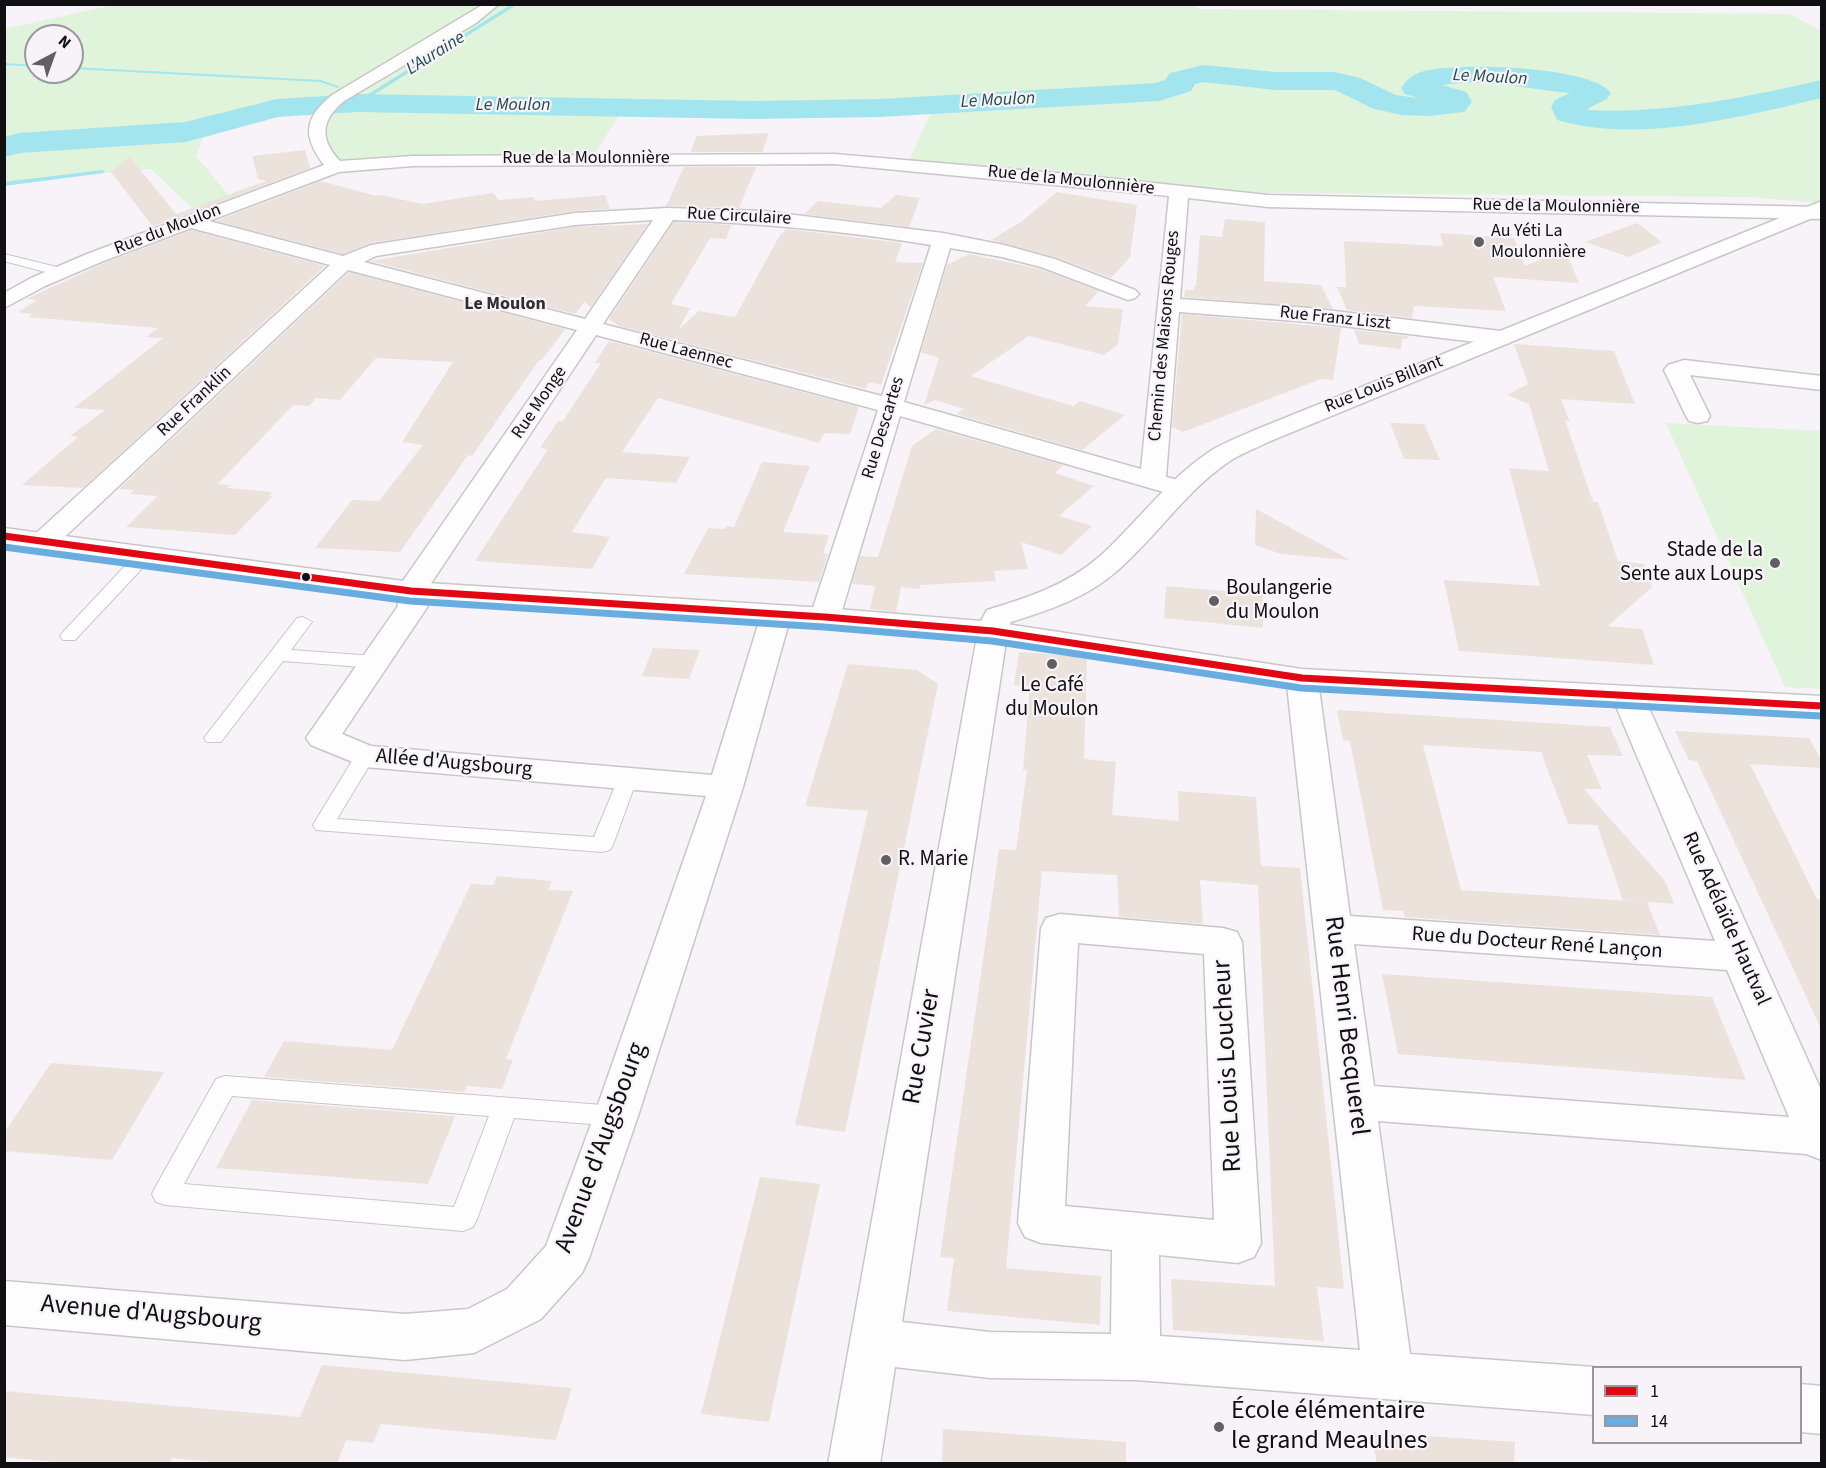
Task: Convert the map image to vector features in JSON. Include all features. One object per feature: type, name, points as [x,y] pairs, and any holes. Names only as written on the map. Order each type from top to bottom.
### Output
[{"type":"street","points":[[336,167],[327,160],[319,139],[316,123],[321,113],[338,98],[471,21],[493,4]]},
{"type":"street","name":"Rue de la Moulonnière","points":[[336,167],[476,159],[834,159],[1068,179],[1268,201],[1816,210]]},
{"type":"street","name":"Rue du Moulon","points":[[4,302],[61,272],[336,167]]},
{"type":"street","name":"Chemin des Maisons Rouges","points":[[1153,481],[1179,192]]},
{"type":"street","name":"Rue Louis Billant","points":[[993,631],[998,616],[1042,603],[1080,584],[1108,564],[1181,489],[1218,457],[1259,437],[1816,210]]},
{"type":"street","name":"Rue Circulaire","points":[[344,262],[371,251],[575,219],[667,214],[762,217],[943,239],[1048,263],[1128,294]]},
{"type":"street","name":"Rue Monge","points":[[411,591],[667,214]]},
{"type":"street","name":"Rue Laennec","points":[[189,222],[891,406],[1181,489]]},
{"type":"street","name":"Rue Descartes","points":[[825,617],[943,239]]},
{"type":"street","name":"Rue Franklin","points":[[44,541],[344,262]]},
{"type":"street","name":"Rue Franz Liszt","points":[[1168,305],[1309,315],[1501,338]]},
{"type":"street","points":[[1698,416],[1676,370],[1684,367],[1821,383]]},
{"type":"street","points":[[4,536],[411,591],[825,617],[993,631],[1302,678],[1821,706]]},
{"type":"street","name":"Allée d'Augsbourg","points":[[411,591],[413,606],[323,738],[364,756],[726,787]]},
{"type":"street","name":"Avenue d'Augsbourg","points":[[4,1303],[405,1336],[474,1331],[524,1304],[565,1258],[616,1116],[726,787],[776,615]]},
{"type":"street","name":"Rue Cuvier","points":[[854,1464],[993,631]]},
{"type":"street","name":"Rue Henri Becquerel","points":[[1302,678],[1388,1374]]},
{"type":"street","name":"Rue Adélaïde Hautval","points":[[1628,697],[1820,1139]]},
{"type":"street","name":"Rue Louis Loucheur","points":[[1060,928],[1223,942],[1238,1243],[1135,1232],[1041,1223],[1060,928]]},
{"type":"street","name":"Rue du Docteur René Lançon","points":[[1333,928],[1382,934],[1742,957]]},
{"type":"street","points":[[1355,1102],[1820,1139]]},
{"type":"street","points":[[1135,1232],[1136,1357]]},
{"type":"street","points":[[873,1342],[990,1356],[1136,1357],[1592,1390]]},
{"type":"street","points":[[1802,1408],[1821,1410]]},
{"type":"lane","points":[[4,257],[61,272]]},
{"type":"lane","points":[[69,636],[144,556]]},
{"type":"lane","points":[[214,738],[303,622]]},
{"type":"lane","points":[[277,655],[375,662]]},
{"type":"lane","points":[[364,756],[323,825],[602,845],[627,779]]},
{"type":"lane","points":[[505,1107],[463,1219],[165,1194],[225,1086],[505,1107],[616,1116]]},
{"type":"green space","points":[[117,4],[1193,4],[1200,9],[1790,14],[1821,31],[1821,203],[1748,197],[1179,192],[907,165],[932,110],[620,114],[591,159],[336,167],[327,160],[321,113],[287,113],[205,132],[196,156],[231,198],[194,210],[151,169],[56,177],[5,186],[4,29],[24,25],[24,84],[84,84],[84,24],[27,24]]},
{"type":"green space","name":"Stade de la Sente aux Loups","points":[[1666,423],[1821,431],[1821,689],[1785,687]]},
{"type":"building","points":[[769,133],[762,152],[690,152],[697,136]]},
{"type":"building","points":[[305,150],[310,168],[153,227],[111,172],[130,157],[176,214],[266,181],[258,179],[252,156]]},
{"type":"building","points":[[684,167],[756,167],[739,208],[666,206]]},
{"type":"building","points":[[321,181],[376,196],[381,195],[422,204],[493,193],[499,200],[533,197],[535,201],[605,195],[610,209],[575,211],[371,243],[343,254],[216,221]]},
{"type":"building","points":[[1057,192],[1137,205],[1130,257],[1111,278],[1056,257],[991,240],[1021,222]]},
{"type":"building","points":[[896,195],[920,198],[909,227],[804,214],[818,201],[881,208]]},
{"type":"building","points":[[1225,219],[1265,222],[1264,281],[1321,285],[1333,309],[1184,297],[1185,290],[1194,290],[1196,286],[1200,235],[1222,237]]},
{"type":"building","points":[[674,222],[731,225],[726,239],[710,238],[671,304],[690,308],[679,329],[699,311],[735,317],[780,235],[787,229],[902,243],[895,262],[923,263],[881,385],[869,382],[866,389],[619,326],[609,319]]},
{"type":"building","points":[[1637,223],[1662,242],[1629,257],[1585,242]]},
{"type":"building","points":[[648,224],[591,307],[584,302],[575,314],[370,261],[575,227]]},
{"type":"building","points":[[191,230],[325,266],[83,488],[22,485],[78,437],[70,436],[105,410],[74,408],[163,338],[146,337],[158,328],[28,317],[33,314],[18,312],[37,300],[26,299],[102,264]]},
{"type":"building","points":[[1440,233],[1514,238],[1525,266],[1565,250],[1579,283],[1493,277],[1506,311],[1414,306],[1412,318],[1347,310],[1337,287],[1346,287],[1344,241],[1443,246]]},
{"type":"building","points":[[969,254],[1040,269],[1099,291],[1085,306],[1123,309],[1118,344],[1104,355],[1029,336],[971,376],[1073,406],[1080,401],[1125,415],[1082,450],[956,414],[964,409],[935,400],[924,405],[939,358],[921,352],[947,265]]},
{"type":"building","points":[[349,272],[565,329],[542,360],[539,360],[472,456],[468,455],[400,552],[315,548],[352,500],[379,501],[423,445],[402,442],[453,362],[376,358],[340,400],[316,398],[309,406],[293,405],[218,484],[230,485],[227,488],[273,492],[269,496],[273,496],[235,535],[126,527],[158,496],[130,494],[134,490],[119,489]]},
{"type":"building","points":[[1182,314],[1341,328],[1333,380],[1321,379],[1183,432],[1172,427]]},
{"type":"building","points":[[1354,330],[1408,336],[1407,339],[1402,339],[1401,349],[1359,344]]},
{"type":"building","points":[[609,341],[859,407],[850,434],[824,433],[819,443],[658,398],[622,452],[690,457],[676,483],[606,478],[572,532],[610,537],[592,569],[475,561],[548,449],[540,448],[558,421],[563,421],[601,363],[595,363]]},
{"type":"building","points":[[1514,344],[1614,351],[1635,404],[1561,399],[1570,422],[1565,420],[1593,502],[1598,502],[1618,561],[1644,564],[1652,587],[1608,626],[1642,629],[1654,665],[1459,651],[1444,580],[1540,586],[1509,468],[1549,471],[1529,404],[1507,395],[1528,384]]},
{"type":"building","points":[[1390,423],[1424,424],[1440,460],[1404,459]]},
{"type":"building","points":[[936,429],[1063,465],[1055,473],[1094,486],[1059,516],[1092,526],[1061,555],[1021,542],[1028,569],[994,571],[996,581],[920,585],[920,589],[901,587],[896,612],[870,609],[875,586],[852,584],[860,556],[878,557],[912,446]]},
{"type":"building","points":[[762,462],[810,466],[783,532],[829,535],[823,554],[828,554],[819,582],[684,574],[708,528],[734,527]]},
{"type":"building","points":[[1256,509],[1350,560],[1281,554],[1255,545]]},
{"type":"building","name":"Boulangerie du Moulon","points":[[1166,586],[1263,594],[1263,628],[1164,618]]},
{"type":"building","points":[[653,648],[700,650],[689,679],[642,676]]},
{"type":"building","points":[[1019,652],[1087,657],[1084,759],[1116,762],[1112,815],[1179,821],[1178,791],[1256,797],[1261,866],[1300,868],[1344,1289],[1317,1287],[1324,1341],[1173,1330],[1171,1279],[1275,1286],[1258,885],[1200,880],[1203,924],[1119,917],[1117,875],[1042,871],[1006,1268],[1101,1276],[1100,1325],[947,1311],[954,1258],[940,1257],[999,849],[1016,850],[1027,770],[1023,770],[1030,686],[1014,685]]},
{"type":"building","points":[[848,664],[917,670],[938,684],[845,1132],[795,1125],[868,811],[805,806]]},
{"type":"building","points":[[1337,710],[1610,727],[1623,756],[1587,755],[1602,789],[1584,789],[1665,881],[1674,904],[1623,900],[1597,825],[1568,824],[1541,752],[1423,745],[1461,890],[1647,902],[1660,935],[1405,917],[1403,911],[1383,910],[1350,741],[1343,740]]},
{"type":"building","points":[[1675,731],[1809,738],[1821,760],[1821,768],[1750,764],[1817,899],[1821,900],[1821,1029],[1697,761],[1689,760]]},
{"type":"building","points":[[497,876],[552,881],[548,890],[573,891],[506,1059],[513,1060],[502,1089],[467,1086],[464,1092],[264,1077],[284,1041],[392,1050],[471,884],[493,885]]},
{"type":"building","points":[[1382,974],[1712,997],[1746,1080],[1398,1054]]},
{"type":"building","points":[[51,1063],[164,1072],[112,1160],[4,1151],[4,1133]]},
{"type":"building","points":[[252,1100],[455,1116],[428,1184],[216,1168]]},
{"type":"building","points":[[760,1177],[820,1184],[769,1422],[701,1414]]},
{"type":"building","points":[[322,1365],[572,1388],[556,1440],[381,1424],[373,1443],[346,1440],[337,1464],[233,1464],[172,1458],[170,1464],[77,1464],[4,1457],[4,1391],[300,1417]]},
{"type":"building","points":[[943,1429],[1126,1442],[1126,1464],[942,1464]]},
{"type":"building","points":[[1371,1432],[1515,1442],[1514,1464],[1377,1464]]},
{"type":"waterway","name":"L'Auraine","points":[[357,103],[516,4]]},
{"type":"waterway","points":[[4,64],[24,65]]},
{"type":"waterway","points":[[84,69],[321,81],[338,87]]},
{"type":"waterway","name":"Le Moulon","points":[[4,147],[19,143],[186,132],[277,108],[357,103],[753,110],[880,108],[1159,92],[1180,85],[1180,79],[1203,74],[1275,81],[1335,81],[1385,102],[1419,107],[1453,105],[1457,102],[1455,98],[1416,88],[1427,80],[1467,75],[1516,78],[1586,87],[1596,93],[1566,107],[1568,113],[1588,119],[1617,120],[1692,114],[1822,89]]},
{"type":"waterway","points":[[4,184],[102,172]]},
{"type":"transit line","name":"1","points":[[4,536],[411,591],[825,617],[993,631],[1302,678],[1822,706]]},
{"type":"transit line","name":"14","points":[[4,547],[410,601],[824,627],[992,641],[1301,688],[1821,716]]},
{"type":"place","name":"Au Yéti La Moulonnière","points":[[1479,242]]},
{"type":"place","name":"Stade de la Sente aux Loups","points":[[1775,563]]},
{"type":"place","name":"Boulangerie du Moulon","points":[[1214,601]]},
{"type":"place","name":"Le Café du Moulon","points":[[1052,664]]},
{"type":"place","name":"R. Marie","points":[[886,860]]},
{"type":"place","name":"École élémentaire le grand Meaulnes","points":[[1219,1427]]},
{"type":"district","name":"Le Moulon","points":[[505,305]]}]
